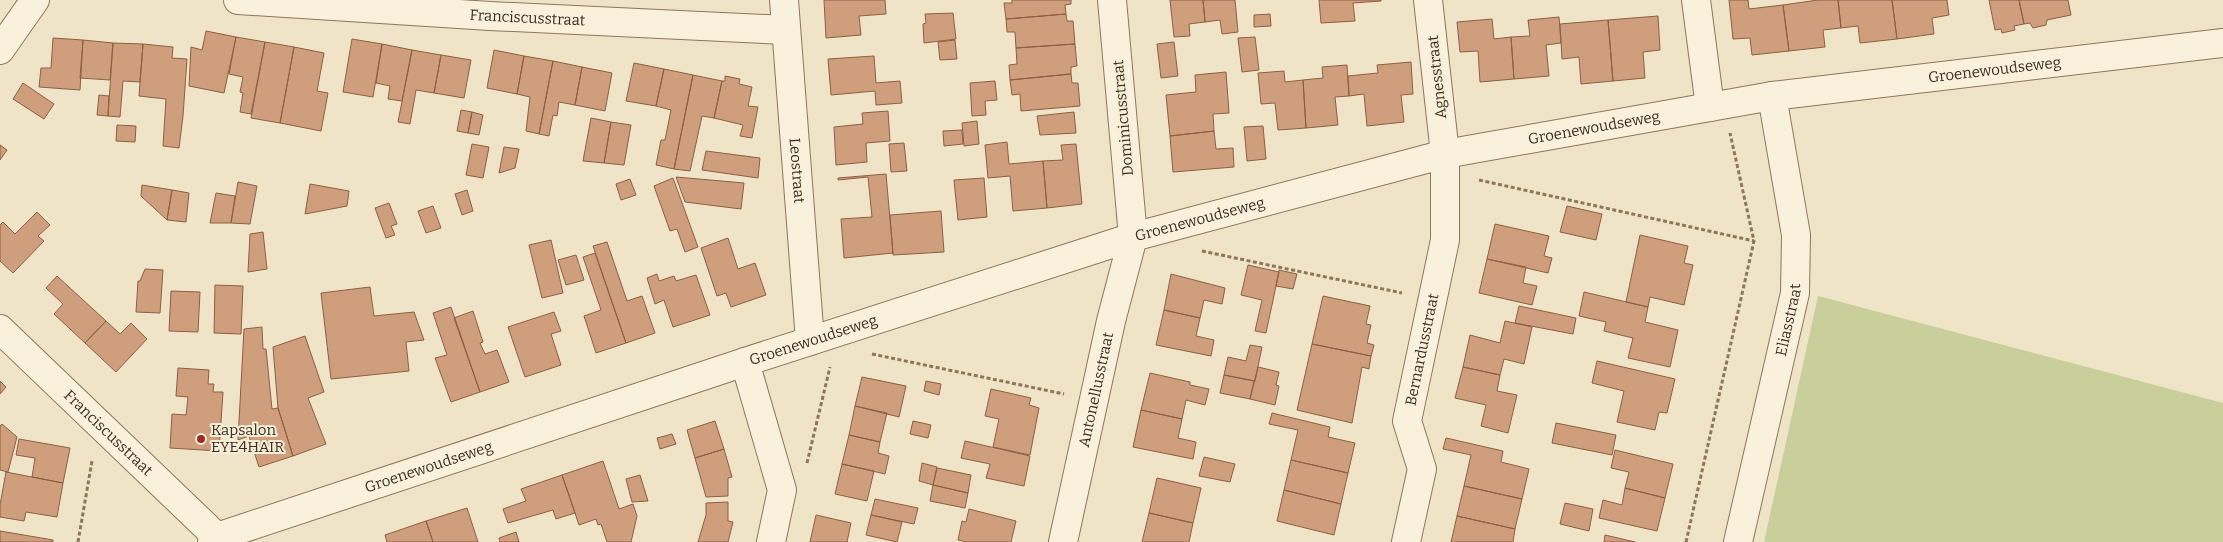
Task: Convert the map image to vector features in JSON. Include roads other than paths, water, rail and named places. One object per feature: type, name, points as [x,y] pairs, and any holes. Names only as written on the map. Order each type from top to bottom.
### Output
[{"type":"street","points":[[0,50],[36,0]]},
{"type":"street","name":"Franciscusstraat","points":[[238,0],[490,8],[786,30]]},
{"type":"street","name":"Leostraat","points":[[784,0],[810,341]]},
{"type":"street","name":"Dominicusstraat","points":[[1112,0],[1133,237]]},
{"type":"street","name":"Agnesstraat","points":[[1428,0],[1445,164]]},
{"type":"street","points":[[1696,0],[1717,106]]},
{"type":"street","name":"Groenewoudseweg","points":[[214,540],[810,341],[837,339],[1133,237],[1445,164],[1772,96],[2223,44]]},
{"type":"street","name":"Eliasstraat","points":[[1738,542],[1795,293],[1796,235],[1772,96]]},
{"type":"street","name":"Bernardusstraat","points":[[1406,542],[1422,469],[1407,421],[1445,240],[1445,164]]},
{"type":"street","name":"Antonellusstraat","points":[[1063,542],[1111,321],[1133,237]]},
{"type":"street","name":"Franciscusstraat","points":[[0,329],[98,423],[214,540]]},
{"type":"street","points":[[745,362],[782,490],[771,542]]},
{"type":"place","name":"Kapsalon EYE4HAIR","points":[[201,439]]}]
